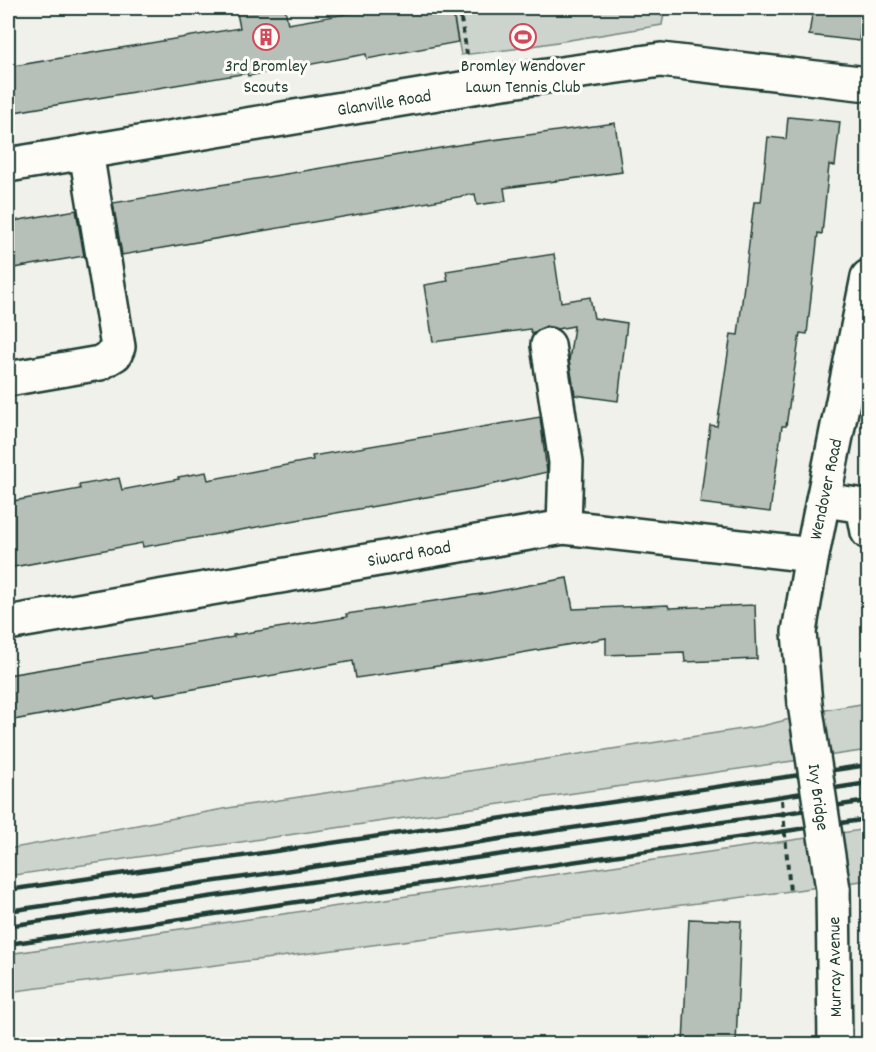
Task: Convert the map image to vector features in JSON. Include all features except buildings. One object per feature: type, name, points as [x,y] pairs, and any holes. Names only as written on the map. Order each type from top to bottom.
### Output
[{"type":"street","name":"Glanville Road","points":[[8,165],[473,87],[661,60],[868,84]]},
{"type":"street","points":[[8,379],[100,363],[115,354],[118,347],[86,152]]},
{"type":"street","name":"Wendover Road","points":[[805,704],[799,632],[812,555],[868,277]]},
{"type":"street","points":[[548,345],[566,462],[564,527]]},
{"type":"street","points":[[823,500],[858,504],[864,511],[868,532]]},
{"type":"street","name":"Siward Road","points":[[8,623],[564,527],[812,555]]},
{"type":"street","name":"Ivy Bridge","points":[[805,704],[832,889]]},
{"type":"street","name":"Murray Avenue","points":[[832,889],[835,1044]]},
{"type":"path","points":[[459,8],[473,87]]},
{"type":"shaded area","name":"Bromley Wendover Lawn Tennis Club","points":[[452,8],[665,8],[662,25],[514,49],[461,55]]},
{"type":"shaded area","points":[[868,703],[868,750],[8,876],[8,849],[234,807],[762,726],[830,709]]},
{"type":"shaded area","points":[[868,829],[868,880],[8,992],[8,954]]},
{"type":"railway","points":[[8,890],[868,765]]},
{"type":"railway","points":[[8,911],[868,783]]},
{"type":"railway","points":[[8,926],[868,801]]},
{"type":"railway","points":[[8,944],[868,819]]},
{"type":"place","name":"3rd Bromley Scouts","points":[[266,37]]},
{"type":"place","name":"Bromley Wendover Lawn Tennis Club","points":[[523,37]]}]
